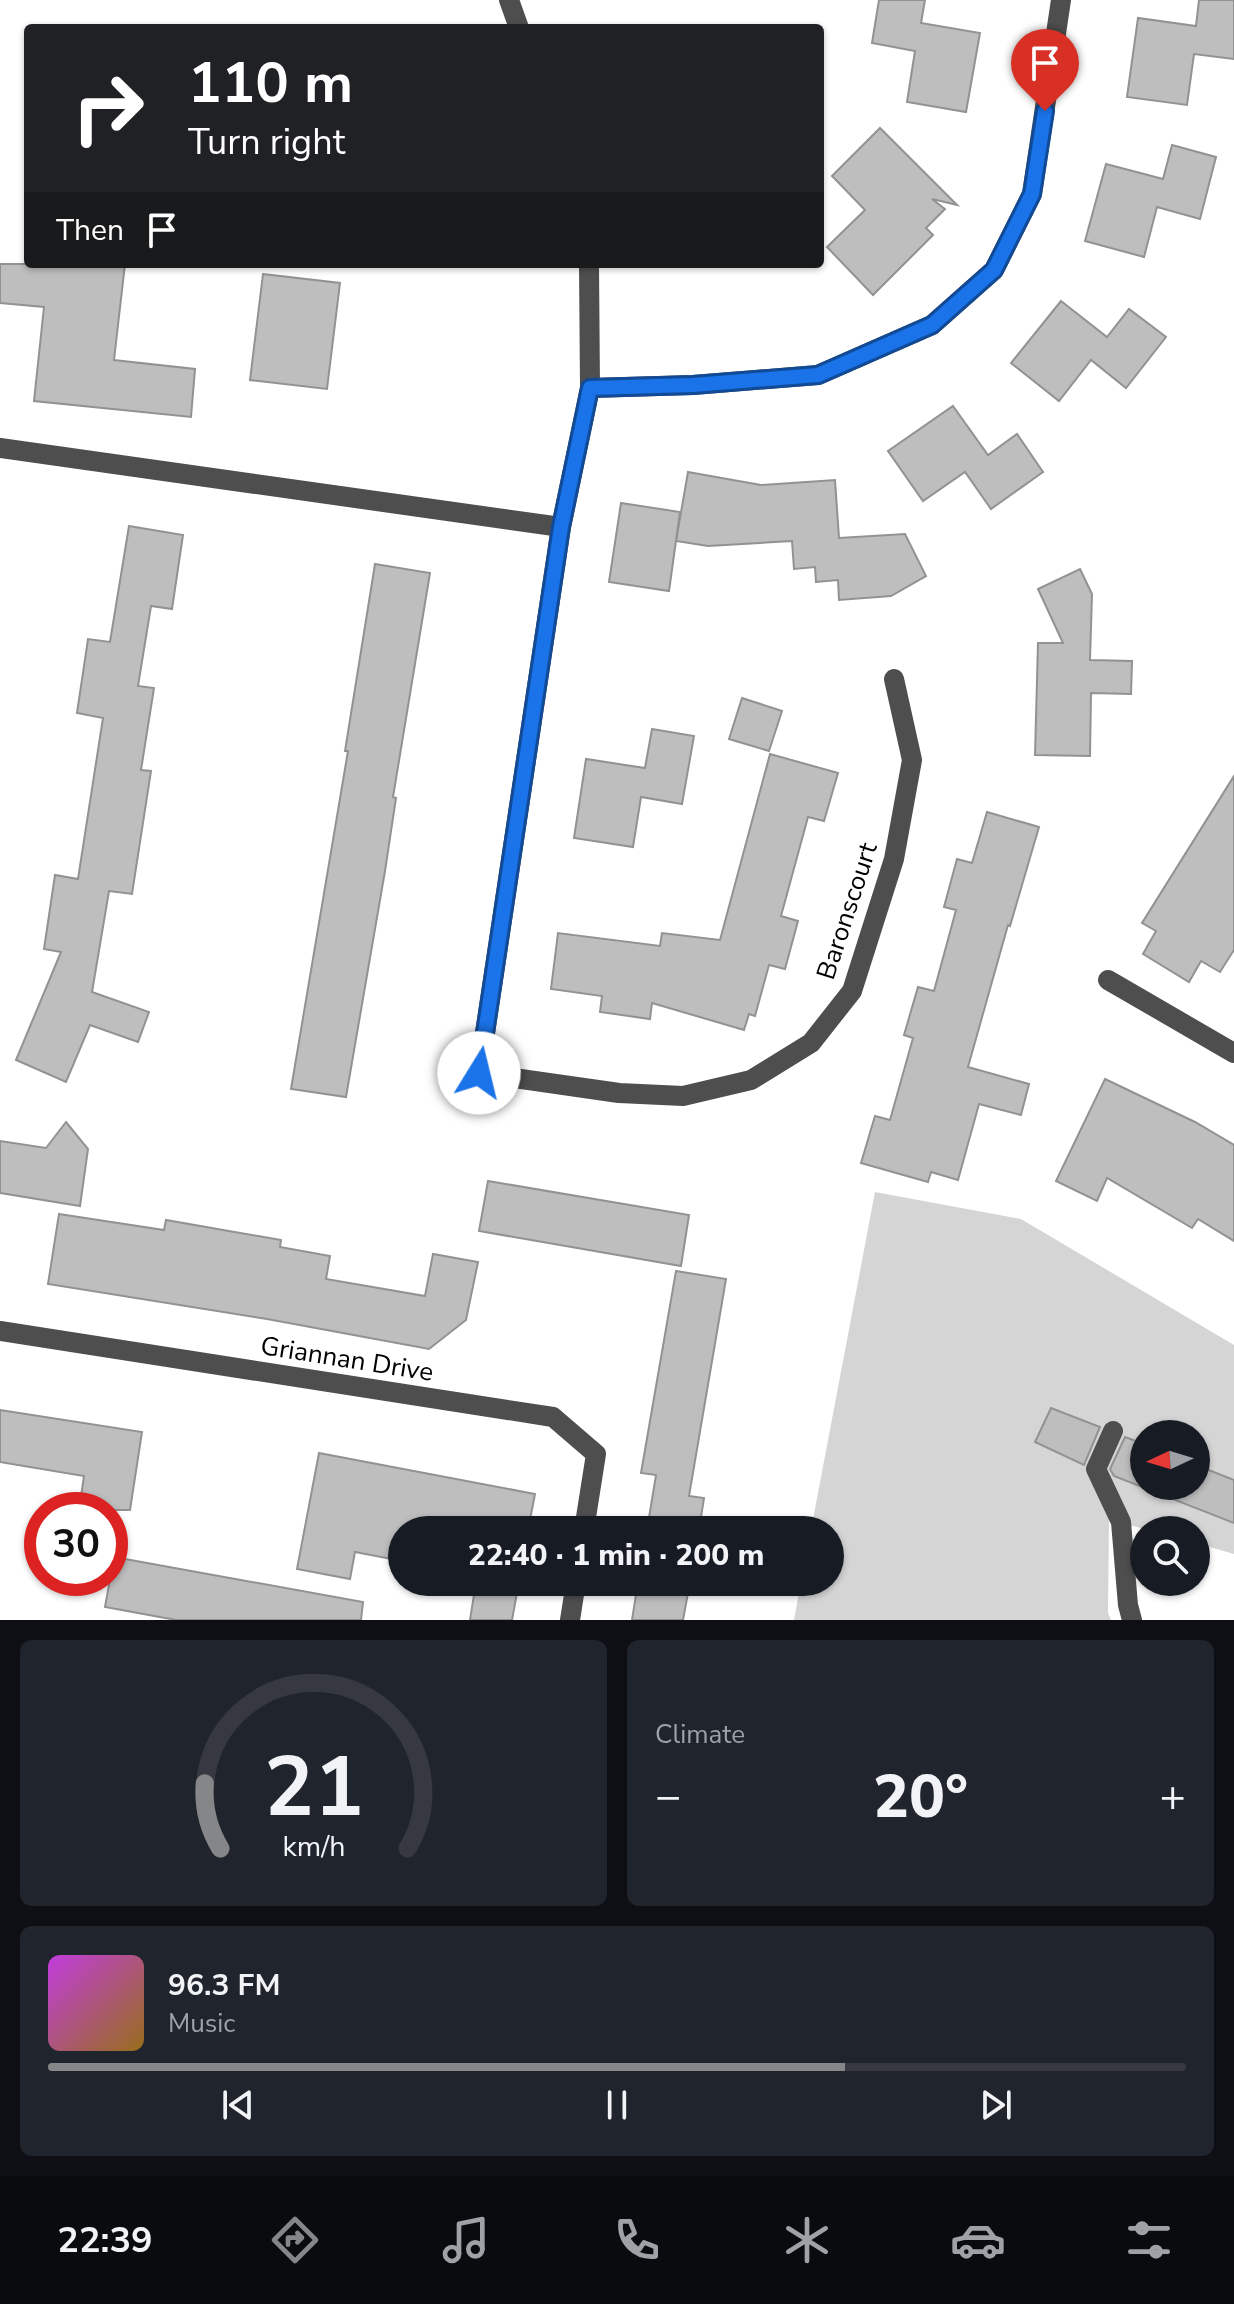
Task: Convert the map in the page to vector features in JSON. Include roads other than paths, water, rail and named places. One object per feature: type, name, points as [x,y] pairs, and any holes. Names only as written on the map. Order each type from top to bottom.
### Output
[{"type":"street","points":[[509,0],[518,24]]},
{"type":"street","points":[[590,388],[693,385],[818,375],[932,325],[994,270],[1032,194],[1061,0]]},
{"type":"street","name":"Baronscourt","points":[[589,268],[590,388],[561,527],[479,1073],[619,1093],[683,1096],[751,1080],[811,1043],[852,991],[894,859],[912,760],[894,679]]},
{"type":"street","points":[[0,448],[561,527]]},
{"type":"street","points":[[1108,980],[1234,1053]]},
{"type":"street","name":"Griannan Drive","points":[[0,1331],[553,1417],[596,1454],[586,1516]]},
{"type":"street","points":[[1113,1431],[1096,1469],[1121,1522],[1132,1620]]},
{"type":"street","points":[[570,1620],[574,1596]]}]
